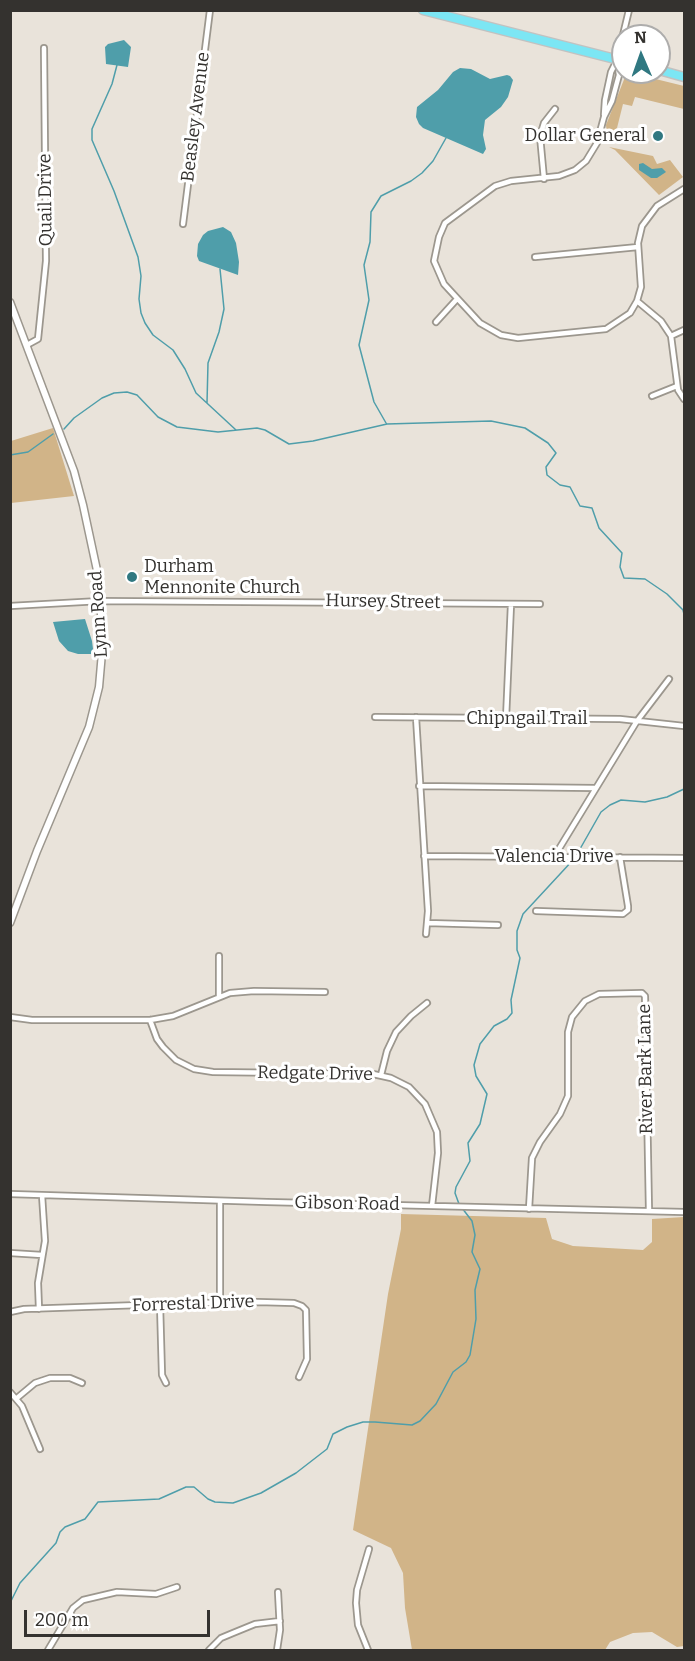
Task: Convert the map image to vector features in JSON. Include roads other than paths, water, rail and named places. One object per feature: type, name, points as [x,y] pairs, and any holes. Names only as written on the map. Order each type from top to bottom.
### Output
[{"type":"highway","points":[[423,10],[611,59]]},
{"type":"street","name":"Beasley Avenue","points":[[183,224],[210,10]]},
{"type":"street","name":"Quail Drive","points":[[27,345],[38,339],[46,261],[44,48]]},
{"type":"street","points":[[604,117],[611,71]]},
{"type":"street","points":[[616,84],[597,143],[586,161],[575,170],[560,176],[511,181],[495,186],[445,223],[439,237],[434,261],[444,284],[480,324],[501,335],[518,338],[606,329],[630,313],[636,302],[641,287],[638,247],[642,226],[657,206],[684,189]]},
{"type":"street","points":[[544,179],[540,136],[544,123],[555,109]]},
{"type":"street","points":[[535,257],[638,247]]},
{"type":"street","points":[[436,322],[457,299]]},
{"type":"street","points":[[636,302],[661,321],[671,336],[677,386],[684,399]]},
{"type":"street","name":"Lynn Road","points":[[10,923],[37,851],[83,744],[93,716],[102,666],[100,601],[92,542],[74,471],[11,306]]},
{"type":"street","points":[[671,336],[684,330]]},
{"type":"street","points":[[652,396],[677,386]]},
{"type":"street","name":"Hursey Street","points":[[10,606],[100,601],[540,604]]},
{"type":"street","points":[[506,719],[511,604]]},
{"type":"street","points":[[554,857],[637,721],[669,679]]},
{"type":"street","name":"Chipngail Trail","points":[[375,717],[620,719],[684,726]]},
{"type":"street","points":[[416,717],[426,934]]},
{"type":"street","points":[[419,786],[596,788]]},
{"type":"street","name":"Valencia Drive","points":[[424,856],[684,858]]},
{"type":"street","points":[[536,911],[623,914],[628,910],[628,906],[620,857]]},
{"type":"street","points":[[427,922],[498,925]]},
{"type":"street","points":[[219,956],[219,996]]},
{"type":"street","points":[[10,1017],[32,1020],[150,1020],[173,1016],[219,996],[243,991],[325,992]]},
{"type":"street","name":"River Bark Lane","points":[[530,1209],[532,1158],[540,1142],[560,1114],[568,1096],[568,1032],[572,1017],[585,1001],[599,994],[642,993],[645,996],[649,1212]]},
{"type":"street","points":[[381,1075],[387,1050],[396,1032],[427,1003]]},
{"type":"street","name":"Redgate Drive","points":[[150,1020],[157,1039],[169,1054],[184,1065],[204,1071],[381,1075],[399,1081],[418,1095],[434,1121],[438,1142],[432,1206]]},
{"type":"street","name":"Gibson Road","points":[[10,1194],[684,1212]]},
{"type":"street","points":[[39,1309],[38,1283],[45,1241],[42,1195]]},
{"type":"street","points":[[220,1201],[220,1302]]},
{"type":"street","points":[[10,1253],[42,1255]]},
{"type":"street","name":"Forrestal Drive","points":[[10,1312],[220,1302],[267,1302],[302,1306],[306,1310],[307,1359],[299,1377]]},
{"type":"street","points":[[160,1304],[162,1375],[166,1383]]},
{"type":"street","points":[[17,1398],[35,1383],[50,1378],[70,1378],[82,1383]]},
{"type":"street","points":[[10,1392],[17,1398],[39,1449]]},
{"type":"street","points":[[368,1650],[358,1625],[356,1603],[357,1590],[369,1549]]},
{"type":"street","points":[[48,1650],[68,1615],[83,1600],[117,1592],[156,1594],[177,1587]]},
{"type":"street","points":[[277,1650],[280,1621],[278,1592]]},
{"type":"street","points":[[209,1650],[221,1638],[232,1633],[255,1624],[280,1621]]},
{"type":"water","points":[[124,40],[131,47],[128,67],[106,64],[105,47]]},
{"type":"water","points":[[460,68],[471,69],[490,79],[507,75],[513,80],[508,97],[501,107],[485,120],[483,135],[486,149],[483,154],[423,128],[416,117],[417,107]]},
{"type":"water","points":[[643,163],[652,169],[662,168],[666,172],[657,178],[651,178],[639,170],[639,164]]},
{"type":"water","points":[[223,227],[231,232],[236,243],[239,262],[238,275],[199,261],[197,256],[198,244],[203,235],[208,231]]},
{"type":"water","points":[[85,619],[92,641],[91,654],[68,651],[59,641],[53,622]]},
{"type":"waterway","points":[[117,65],[112,84],[92,129],[92,140],[114,191],[138,257],[141,276],[139,299],[141,313],[153,335],[173,350],[196,393],[236,430]]},
{"type":"waterway","points":[[386,423],[374,402],[359,345],[369,300],[364,265],[370,242],[371,212],[381,196],[422,173],[433,161],[446,138]]},
{"type":"waterway","points":[[207,403],[208,363],[224,309],[220,269]]},
{"type":"waterway","points":[[64,429],[74,418],[102,398],[114,393],[127,392],[137,395],[158,417],[177,427],[218,432],[257,428],[289,444],[313,441],[387,424],[491,421],[525,428],[548,443],[556,453],[546,467],[547,475],[560,485],[570,487],[580,506],[592,508],[599,528],[622,553],[620,567],[624,578],[645,579],[667,594],[683,610],[684,614]]},
{"type":"waterway","points":[[10,455],[28,452],[53,434]]},
{"type":"waterway","points":[[576,856],[601,812],[610,805],[621,800],[645,802],[667,797],[684,789]]},
{"type":"waterway","points":[[459,1204],[455,1193],[456,1187],[470,1161],[468,1143],[480,1124],[487,1094],[476,1076],[474,1065],[480,1044],[494,1026],[507,1019],[512,1013],[511,1000],[520,958],[517,950],[517,931],[523,914],[573,860]]},
{"type":"waterway","points":[[10,1603],[20,1583],[56,1543],[60,1532],[65,1527],[85,1519],[98,1502],[159,1499],[186,1487],[194,1487],[215,1502],[233,1503],[261,1493],[296,1473],[327,1449],[333,1434],[347,1427],[363,1422],[412,1425],[420,1421],[436,1404],[453,1372],[466,1362],[470,1355],[476,1319],[475,1290],[480,1269],[472,1252],[475,1235],[472,1221],[462,1208]]},
{"type":"place","name":"Dollar General","points":[[658,136]]},
{"type":"place","name":"Durham Mennonite Church","points":[[132,577]]}]
